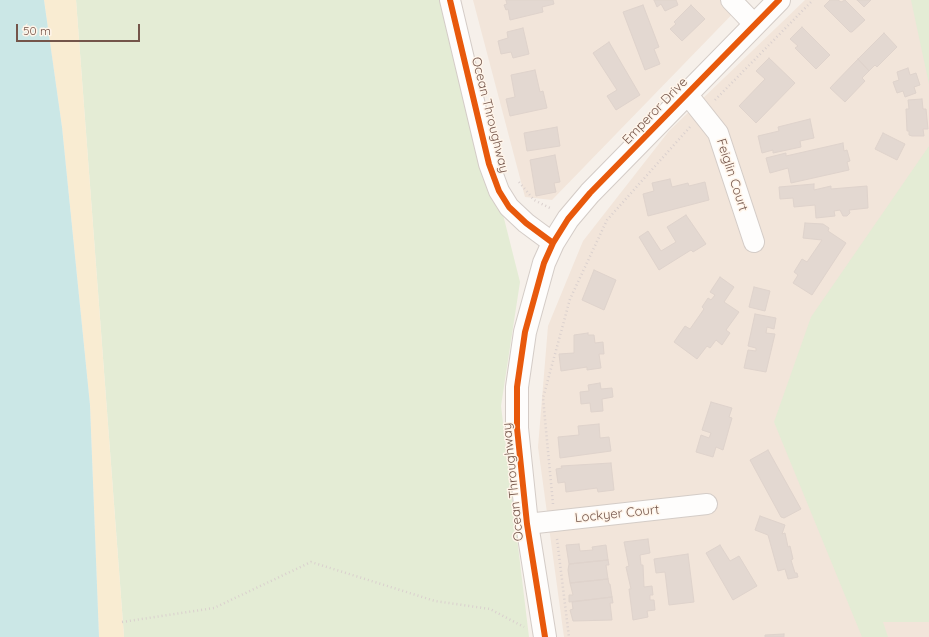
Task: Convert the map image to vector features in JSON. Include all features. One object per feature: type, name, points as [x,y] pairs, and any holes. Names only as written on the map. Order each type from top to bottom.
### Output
[{"type":"street","name":"Ocean Throughway","points":[[450,0],[489,164],[499,191],[509,208],[553,243],[544,262],[524,332],[517,387],[516,428],[538,634]]},
{"type":"street","points":[[731,0],[755,25]]},
{"type":"street","name":"Emperor Drive","points":[[553,243],[568,219],[590,193],[779,0]]},
{"type":"street","name":"Feiglin Court","points":[[687,94],[718,132],[754,242]]},
{"type":"street","name":"Lockyer Court","points":[[527,524],[707,504]]},
{"type":"path","points":[[569,637],[555,521],[543,398],[570,300],[607,220],[702,113],[812,0]]},
{"type":"path","points":[[519,182],[534,200],[556,211]]},
{"type":"path","points":[[122,622],[214,608],[311,562],[435,601],[490,609],[538,634]]},
{"type":"shaded area","points":[[473,0],[746,0],[552,200],[525,197]]},
{"type":"shaded area","points":[[805,0],[929,0],[929,637],[564,637],[538,447],[548,326],[583,241],[669,131]]},
{"type":"green space","points":[[76,0],[449,0],[520,282],[501,406],[529,637],[124,637]]},
{"type":"green space","points":[[911,0],[929,0],[929,84]]},
{"type":"green space","points":[[929,146],[929,622],[883,622],[888,637],[862,637],[774,422],[811,317]]},
{"type":"sand","points":[[44,0],[76,0],[124,637],[99,637],[90,405],[62,127]]},
{"type":"water","points":[[0,0],[44,0],[62,127],[90,405],[99,637],[0,637]]},
{"type":"building","points":[[506,0],[553,0],[554,4],[542,7],[543,12],[510,20],[508,9],[506,10],[504,5],[507,4]]},
{"type":"building","points":[[654,0],[676,0],[678,5],[665,11],[661,4],[657,7]]},
{"type":"building","points":[[830,0],[838,0],[841,2],[845,0],[865,20],[852,32],[850,32],[824,6]]},
{"type":"building","points":[[857,0],[871,0],[864,7]]},
{"type":"building","points":[[643,5],[659,47],[654,49],[660,64],[645,70],[623,12]]},
{"type":"building","points":[[691,5],[705,19],[682,41],[670,29],[676,24],[674,22]]},
{"type":"building","points":[[802,27],[830,55],[816,69],[795,48],[798,46],[790,39]]},
{"type":"building","points":[[523,28],[529,54],[513,58],[511,52],[501,54],[498,41],[508,38],[507,32]]},
{"type":"building","points":[[884,33],[897,47],[877,67],[875,65],[869,71],[858,59]]},
{"type":"building","points":[[609,42],[640,95],[616,110],[607,96],[617,90],[593,53]]},
{"type":"building","points":[[769,58],[795,83],[756,123],[739,106],[765,79],[756,71]]},
{"type":"building","points":[[858,59],[869,71],[862,78],[865,81],[845,102],[830,88]]},
{"type":"building","points":[[908,68],[910,75],[916,73],[920,85],[914,87],[916,93],[905,97],[903,91],[897,93],[893,82],[899,80],[897,72]]},
{"type":"building","points":[[535,70],[540,92],[543,91],[547,108],[510,116],[506,99],[515,97],[511,75]]},
{"type":"building","points":[[922,99],[923,109],[926,109],[928,129],[923,129],[924,136],[912,136],[909,135],[909,131],[907,131],[906,109],[909,109],[908,100]]},
{"type":"building","points":[[810,119],[814,138],[800,141],[801,147],[773,153],[773,150],[762,153],[758,136],[779,131],[778,127]]},
{"type":"building","points":[[557,127],[560,146],[527,151],[524,133]]},
{"type":"building","points":[[883,133],[905,144],[897,160],[875,149]]},
{"type":"building","points":[[843,143],[844,151],[847,150],[850,161],[847,162],[849,170],[791,183],[788,168],[770,173],[766,158],[786,153],[786,156]]},
{"type":"building","points":[[555,155],[560,182],[554,183],[556,192],[536,196],[530,160]]},
{"type":"building","points":[[670,179],[672,187],[688,183],[689,186],[705,182],[709,200],[648,216],[643,194],[654,191],[652,183]]},
{"type":"building","points":[[814,184],[814,190],[831,186],[831,189],[867,186],[868,208],[849,210],[850,213],[847,216],[843,216],[840,210],[834,211],[835,216],[816,218],[815,205],[794,207],[793,198],[780,199],[779,187]]},
{"type":"building","points":[[686,215],[706,244],[693,252],[691,250],[659,270],[639,237],[648,231],[661,251],[676,242],[667,227]]},
{"type":"building","points":[[805,223],[823,224],[829,228],[828,231],[846,243],[812,295],[793,283],[798,275],[794,272],[802,259],[807,262],[822,240],[803,238]]},
{"type":"building","points":[[594,270],[616,280],[604,310],[582,300]]},
{"type":"building","points":[[720,277],[734,287],[724,302],[739,312],[726,330],[730,333],[722,345],[716,340],[710,348],[707,346],[697,359],[674,342],[685,326],[690,329],[704,309],[702,307],[708,298],[711,300],[715,295],[710,292]]},
{"type":"building","points":[[754,287],[770,291],[765,311],[749,307]]},
{"type":"building","points":[[755,314],[776,318],[774,329],[767,327],[766,333],[775,334],[766,372],[744,368],[748,350],[756,351],[756,348],[748,346]]},
{"type":"building","points":[[588,333],[588,335],[594,335],[595,343],[603,342],[604,354],[599,354],[601,368],[587,370],[587,367],[561,371],[559,354],[574,353],[574,335]]},
{"type":"building","points":[[600,383],[601,389],[612,388],[613,397],[602,399],[603,411],[591,412],[590,403],[581,404],[580,392],[589,391],[588,385]]},
{"type":"building","points":[[711,402],[732,408],[729,417],[732,418],[723,450],[716,447],[713,457],[696,452],[701,435],[709,438],[711,433],[702,430]]},
{"type":"building","points":[[599,424],[600,438],[609,437],[611,451],[560,458],[558,437],[579,435],[578,426]]},
{"type":"building","points":[[768,450],[801,509],[784,518],[781,517],[750,460]]},
{"type":"building","points":[[611,463],[614,490],[598,492],[597,488],[566,492],[565,482],[558,483],[556,469],[562,468],[561,466]]},
{"type":"building","points":[[760,516],[785,525],[782,534],[785,533],[788,547],[790,546],[793,559],[791,560],[795,573],[797,573],[798,577],[788,579],[785,569],[778,571],[768,535],[755,530]]},
{"type":"building","points":[[648,539],[650,553],[640,555],[641,565],[643,565],[644,587],[652,586],[653,595],[650,595],[650,600],[654,600],[655,610],[647,611],[648,617],[633,620],[629,589],[631,589],[626,567],[629,566],[624,542]]},
{"type":"building","points":[[579,544],[580,551],[593,550],[592,547],[606,545],[608,560],[569,564],[566,545]]},
{"type":"building","points":[[720,545],[730,561],[739,556],[757,586],[733,600],[706,553]]},
{"type":"building","points":[[688,554],[694,602],[669,605],[665,572],[656,573],[654,559]]},
{"type":"building","points":[[608,560],[609,565],[606,565],[608,579],[570,583],[568,570],[569,564]]},
{"type":"building","points":[[608,579],[612,597],[569,602],[569,595],[573,595],[570,583]]},
{"type":"building","points":[[612,597],[613,603],[610,603],[612,620],[573,621],[570,610],[573,609],[572,602]]},
{"type":"building","points":[[784,634],[784,637],[765,637],[765,635]]},
{"type":"cycle path","points":[[450,0],[489,164],[499,191],[509,207],[526,223],[553,243]]},
{"type":"cycle path","points":[[545,637],[527,524],[517,428],[517,387],[525,332],[544,263],[553,243],[568,219],[590,193],[779,0]]}]
